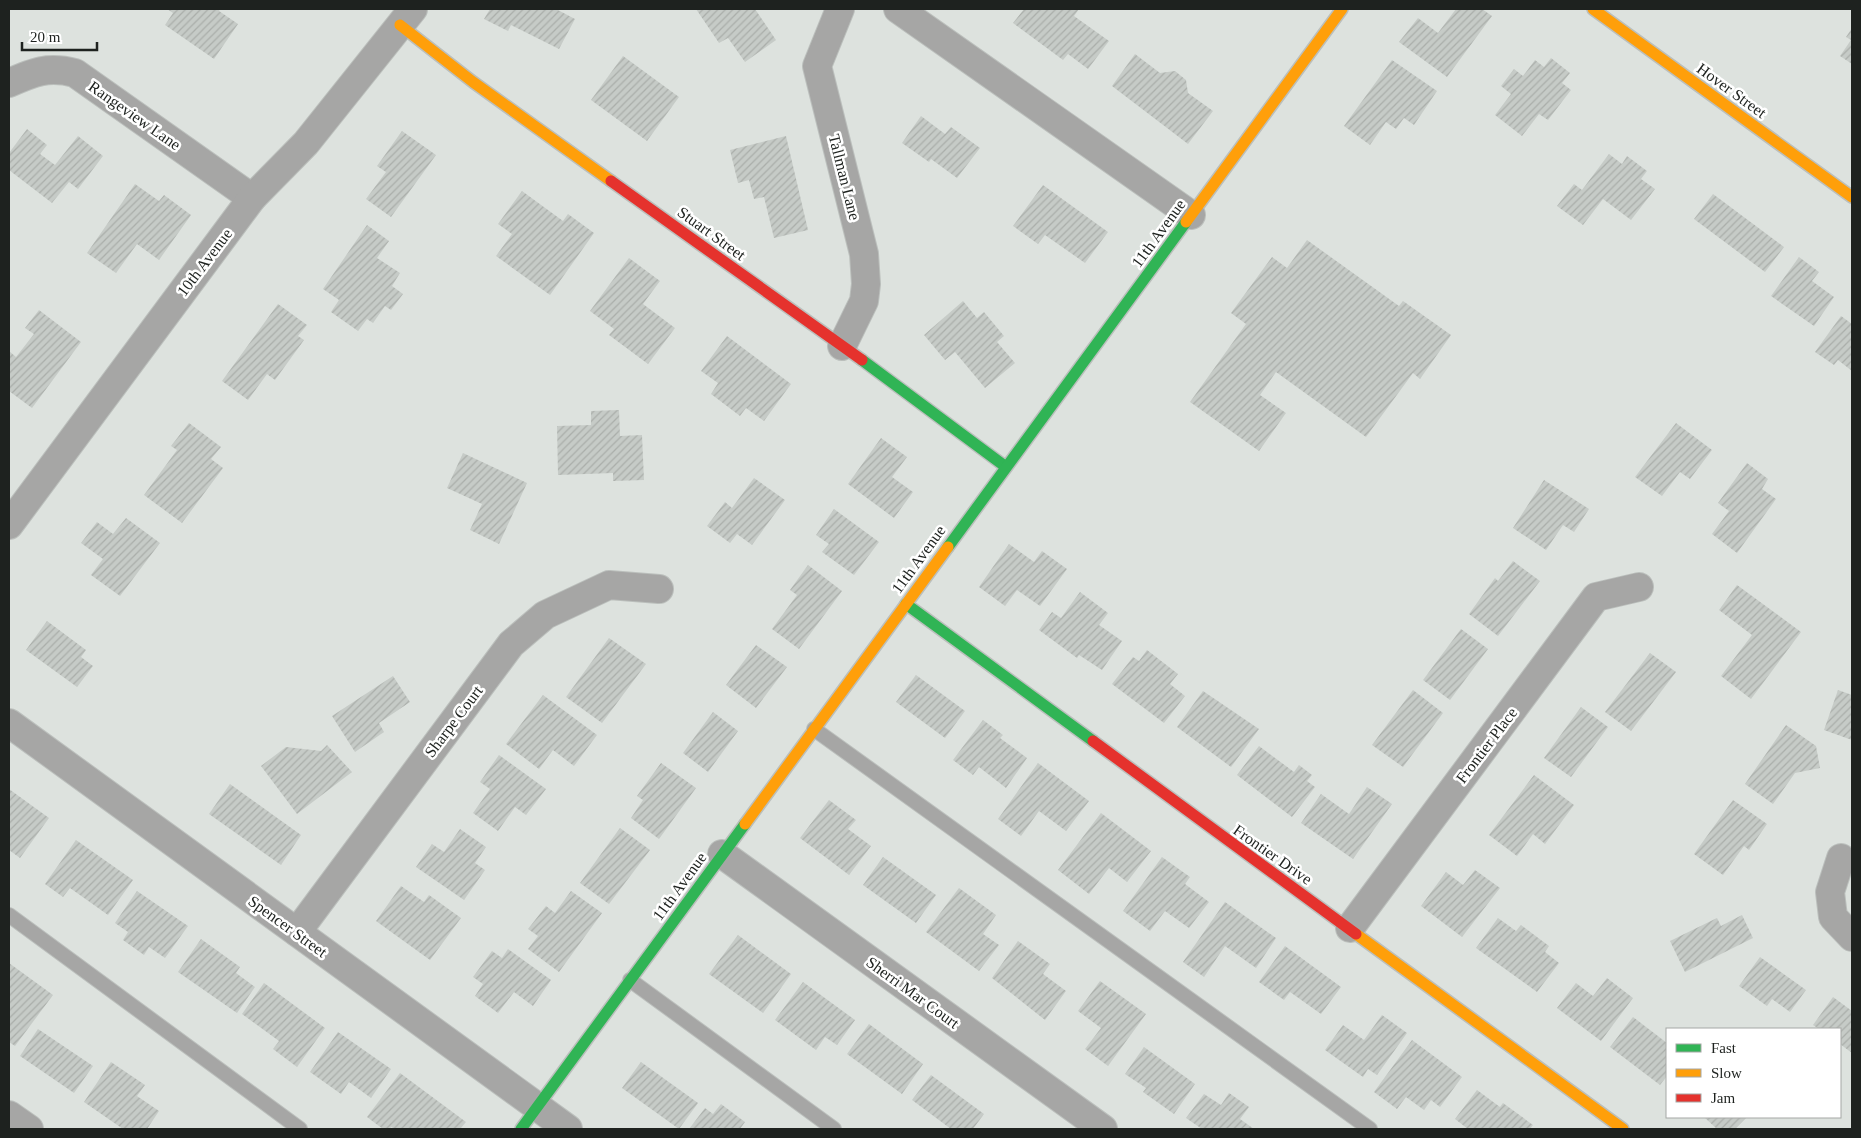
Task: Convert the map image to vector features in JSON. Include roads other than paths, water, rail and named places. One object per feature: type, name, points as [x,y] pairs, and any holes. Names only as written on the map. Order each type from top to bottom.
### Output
[{"type":"street","name":"Tallman Lane","points":[[840,9],[817,66],[864,254],[866,284],[864,300],[842,346]]},
{"type":"street","points":[[898,9],[1191,215]]},
{"type":"street","name":"11th Avenue","points":[[521,1129],[1342,9]]},
{"type":"street","name":"Hover Street","points":[[1593,9],[1852,196]]},
{"type":"street","name":"Stuart Street","points":[[406,17],[481,88],[842,346],[1006,467]]},
{"type":"street","name":"10th Avenue","points":[[9,526],[252,198],[306,143],[406,17]]},
{"type":"street","name":"Rangeview Lane","points":[[9,82],[35,72],[58,69],[75,73],[252,198]]},
{"type":"street","name":"Sharpe Court","points":[[297,932],[511,644],[545,615],[609,584],[659,589]]},
{"type":"street","name":"Frontier Place","points":[[1350,928],[1596,597],[1639,587]]},
{"type":"street","name":"Frontier Drive","points":[[906,604],[1223,838],[1350,928],[1623,1129]]},
{"type":"street","name":"Spencer Street","points":[[9,723],[568,1129]]},
{"type":"street","name":"Sherri Mar Court","points":[[722,854],[1103,1129]]},
{"type":"street","points":[[1841,858],[1830,892],[1833,917],[1852,937]]},
{"type":"street","points":[[9,1115],[29,1129]]},
{"type":"lane","points":[[814,729],[1370,1129]]},
{"type":"lane","points":[[9,915],[300,1129]]},
{"type":"lane","points":[[630,980],[834,1129]]}]
